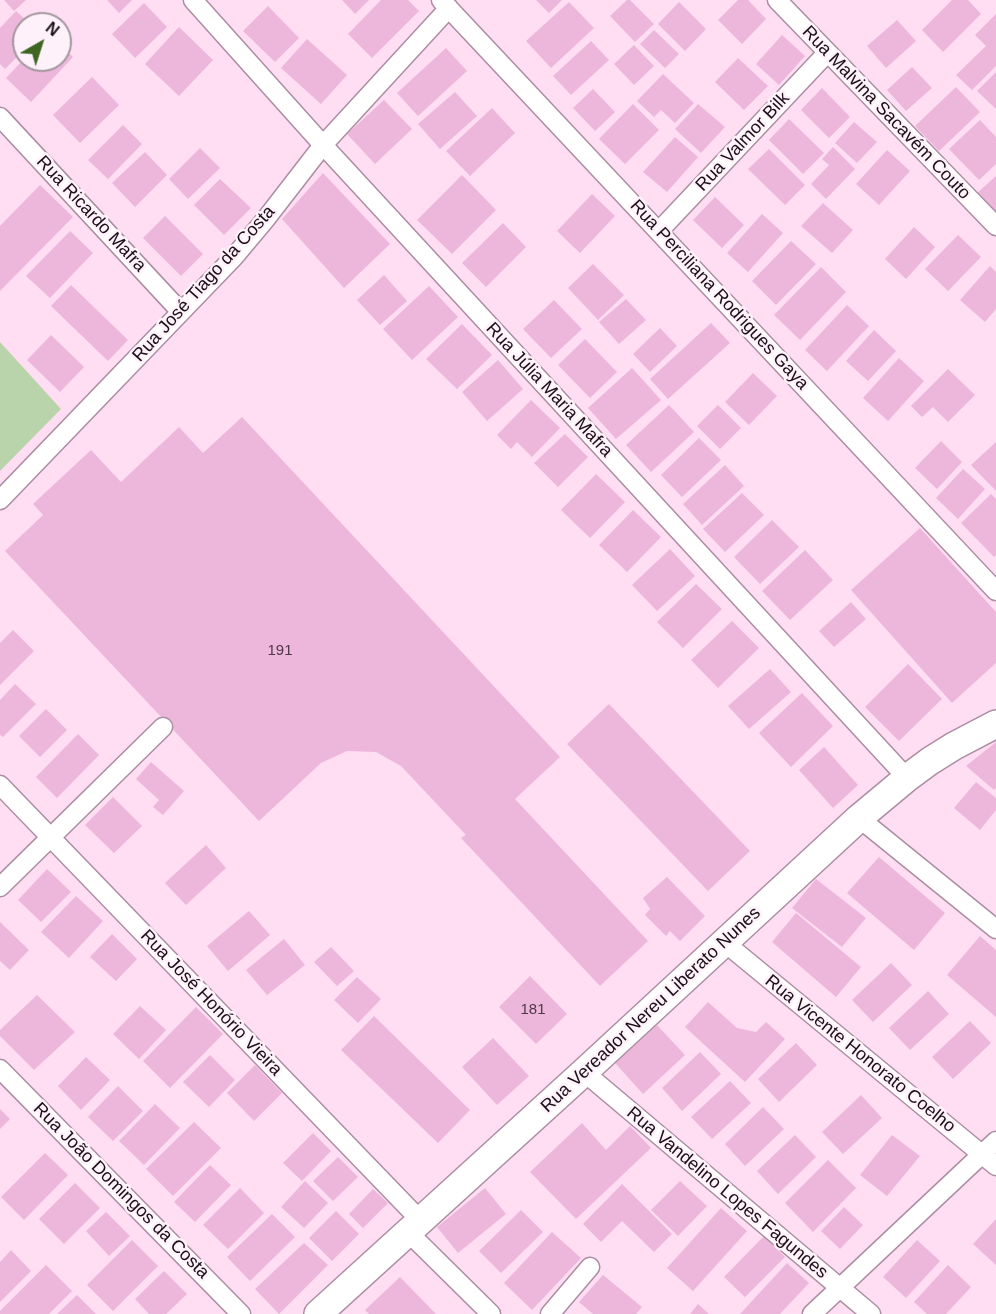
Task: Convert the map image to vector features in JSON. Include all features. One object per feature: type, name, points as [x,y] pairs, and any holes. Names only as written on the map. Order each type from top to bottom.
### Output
[{"type":"main road","name":"Rua Vereador Nereu Liberato Nunes","points":[[318,1314],[859,818],[907,778],[954,746],[996,724]]},
{"type":"street","name":"Rua Júlia Maria Mafra","points":[[193,0],[323,145],[907,778]]},
{"type":"street","name":"Rua Malvina Sacavém Couto","points":[[777,0],[996,226]]},
{"type":"street","name":"Rua José Tiago da Costa","points":[[0,500],[234,257],[323,145],[445,4]]},
{"type":"street","name":"Rua Perciliana Rodrigues Gaya","points":[[445,4],[995,587]]},
{"type":"street","name":"Rua Valmor Bilk","points":[[659,231],[827,53]]},
{"type":"street","name":"Rua Ricardo Mafra","points":[[0,117],[181,312]]},
{"type":"street","points":[[0,887],[163,727]]},
{"type":"street","name":"Rua José Honório Vieira","points":[[0,785],[415,1227],[491,1314]]},
{"type":"street","points":[[859,818],[996,929]]},
{"type":"street","name":"Rua Vicente Honorato Coelho","points":[[724,942],[996,1166]]},
{"type":"street","name":"Rua João Domingos da Costa","points":[[0,1069],[241,1314]]},
{"type":"street","name":"Rua Vandelino Lopes Fagundes","points":[[584,1072],[871,1314]]},
{"type":"street","points":[[812,1314],[996,1141]]},
{"type":"street","points":[[550,1314],[590,1267]]},
{"type":"green space","points":[[0,342],[61,409],[0,471]]},
{"type":"building","points":[[4,0],[26,0],[14,11]]},
{"type":"building","points":[[107,0],[132,0],[119,13]]},
{"type":"building","points":[[342,0],[369,0],[355,14]]},
{"type":"building","points":[[381,0],[408,0],[419,11],[372,58],[348,34]]},
{"type":"building","points":[[536,0],[562,0],[549,13]]},
{"type":"building","points":[[627,0],[630,0],[654,24],[635,42],[610,16]]},
{"type":"building","points":[[738,0],[748,0],[766,19],[742,44],[718,20]]},
{"type":"building","points":[[952,0],[968,0],[981,14],[943,52],[922,30]]},
{"type":"building","points":[[569,2],[594,28],[551,68],[526,41]]},
{"type":"building","points":[[679,2],[706,29],[685,51],[658,24]]},
{"type":"building","points":[[144,3],[167,27],[135,58],[112,34]]},
{"type":"building","points":[[268,6],[299,38],[275,62],[243,31]]},
{"type":"building","points":[[996,14],[996,66],[972,90],[956,75],[986,46],[975,35]]},
{"type":"building","points":[[12,15],[12,62],[5,69],[0,64],[0,28]]},
{"type":"building","points":[[897,20],[916,41],[886,68],[867,46]]},
{"type":"building","points":[[179,27],[213,60],[179,96],[145,64]]},
{"type":"building","points":[[654,30],[679,54],[665,68],[640,44]]},
{"type":"building","points":[[782,35],[805,56],[779,85],[756,64]]},
{"type":"building","points":[[307,39],[347,75],[321,104],[281,68]]},
{"type":"building","points":[[591,41],[609,60],[571,95],[553,76]]},
{"type":"building","points":[[634,45],[654,66],[634,85],[614,64]]},
{"type":"building","points":[[446,48],[467,71],[418,116],[397,93]]},
{"type":"building","points":[[738,58],[768,86],[744,110],[715,82]]},
{"type":"building","points":[[912,67],[932,88],[906,111],[887,90]]},
{"type":"building","points":[[12,72],[59,72],[31,102],[6,78]]},
{"type":"building","points":[[996,72],[996,109],[977,91]]},
{"type":"building","points":[[663,74],[694,103],[675,123],[661,110],[654,117],[637,101]]},
{"type":"building","points":[[92,77],[119,105],[80,143],[53,115]]},
{"type":"building","points":[[956,87],[980,112],[939,151],[915,126]]},
{"type":"building","points":[[822,88],[850,117],[829,138],[801,110]]},
{"type":"building","points":[[593,89],[615,112],[595,131],[573,108]]},
{"type":"building","points":[[455,92],[477,116],[440,149],[418,124]]},
{"type":"building","points":[[384,100],[412,129],[375,164],[347,134]]},
{"type":"building","points":[[633,104],[659,130],[625,164],[599,139]]},
{"type":"building","points":[[698,104],[725,127],[701,153],[675,129]]},
{"type":"building","points":[[492,108],[515,133],[470,176],[446,151]]},
{"type":"building","points":[[789,119],[824,153],[803,174],[769,140]]},
{"type":"building","points":[[980,120],[996,137],[996,164],[979,180],[949,149]]},
{"type":"building","points":[[854,122],[877,142],[857,163],[835,143]]},
{"type":"building","points":[[123,125],[142,144],[108,179],[88,160]]},
{"type":"building","points":[[675,137],[698,157],[667,192],[643,172]]},
{"type":"building","points":[[833,147],[855,169],[826,199],[811,184],[829,165],[822,159]]},
{"type":"building","points":[[200,148],[220,168],[188,199],[169,179]]},
{"type":"building","points":[[769,149],[805,185],[785,205],[748,169]]},
{"type":"building","points":[[887,150],[910,171],[879,205],[856,184]]},
{"type":"building","points":[[145,152],[167,175],[135,207],[112,183]]},
{"type":"building","points":[[323,173],[390,244],[344,288],[282,219]]},
{"type":"building","points":[[462,175],[496,210],[452,254],[417,220]]},
{"type":"building","points":[[996,176],[996,218],[975,195]]},
{"type":"building","points":[[220,179],[251,208],[224,235],[194,205]]},
{"type":"building","points":[[40,185],[73,217],[0,291],[0,226]]},
{"type":"building","points":[[592,194],[615,216],[580,253],[557,231]]},
{"type":"building","points":[[715,197],[744,225],[722,248],[693,220]]},
{"type":"building","points":[[823,203],[853,230],[832,253],[801,226]]},
{"type":"building","points":[[762,214],[783,233],[748,272],[727,253]]},
{"type":"building","points":[[165,216],[203,254],[181,276],[143,238]]},
{"type":"building","points":[[503,223],[526,247],[486,287],[462,263]]},
{"type":"building","points":[[914,227],[935,247],[906,279],[885,259]]},
{"type":"building","points":[[70,231],[93,253],[50,298],[26,276]]},
{"type":"building","points":[[958,235],[981,257],[948,291],[925,269]]},
{"type":"building","points":[[791,241],[816,264],[776,305],[752,281]]},
{"type":"building","points":[[593,264],[624,295],[598,320],[568,288]]},
{"type":"building","points":[[990,266],[996,272],[996,309],[985,322],[960,300]]},
{"type":"building","points":[[821,267],[846,292],[800,340],[774,315]]},
{"type":"building","points":[[384,275],[407,301],[380,325],[357,300]]},
{"type":"building","points":[[71,285],[128,340],[108,361],[51,306]]},
{"type":"building","points":[[429,286],[458,317],[412,360],[383,329]]},
{"type":"building","points":[[626,299],[646,320],[619,344],[599,322]]},
{"type":"building","points":[[554,300],[582,329],[551,358],[523,329]]},
{"type":"building","points":[[847,305],[869,326],[827,371],[805,350]]},
{"type":"building","points":[[711,323],[730,343],[668,399],[650,379]]},
{"type":"building","points":[[462,324],[492,355],[457,389],[426,359]]},
{"type":"building","points":[[660,328],[677,346],[650,372],[633,354]]},
{"type":"building","points":[[874,330],[896,351],[868,381],[846,361]]},
{"type":"building","points":[[51,335],[84,367],[60,392],[27,360]]},
{"type":"building","points":[[585,339],[617,372],[590,398],[558,365]]},
{"type":"building","points":[[899,358],[924,381],[888,421],[863,398]]},
{"type":"building","points":[[498,360],[523,389],[487,421],[462,392]]},
{"type":"building","points":[[632,368],[661,400],[616,439],[588,408]]},
{"type":"building","points":[[948,369],[975,395],[948,422],[933,407],[922,417],[911,406]]},
{"type":"building","points":[[753,373],[777,396],[749,425],[725,402]]},
{"type":"building","points":[[531,400],[560,428],[532,457],[517,442],[511,449],[497,435]]},
{"type":"building","points":[[669,405],[694,432],[651,472],[626,445]]},
{"type":"building","points":[[718,405],[741,428],[720,449],[697,426]]},
{"type":"building","points":[[242,417],[560,757],[515,799],[648,941],[600,986],[461,838],[466,835],[401,766],[376,752],[347,751],[321,763],[259,821],[5,551],[43,515],[33,504],[91,450],[121,482],[179,427],[203,453]]},
{"type":"building","points":[[565,434],[588,457],[558,487],[534,463]]},
{"type":"building","points":[[699,438],[721,460],[682,497],[661,475]]},
{"type":"building","points":[[941,441],[962,462],[937,489],[915,468]]},
{"type":"building","points":[[996,442],[996,491],[971,465]]},
{"type":"building","points":[[725,465],[744,486],[702,525],[683,504]]},
{"type":"building","points":[[963,469],[985,489],[958,519],[936,498]]},
{"type":"building","points":[[596,474],[625,502],[590,538],[561,510]]},
{"type":"building","points":[[742,493],[764,515],[725,552],[703,529]]},
{"type":"building","points":[[991,494],[996,499],[996,555],[994,557],[961,523]]},
{"type":"building","points":[[633,510],[661,537],[627,572],[599,545]]},
{"type":"building","points":[[772,520],[799,547],[760,584],[734,557]]},
{"type":"building","points":[[920,528],[996,612],[996,663],[952,703],[851,590]]},
{"type":"building","points":[[670,549],[695,576],[657,611],[632,585]]},
{"type":"building","points":[[805,550],[833,580],[790,620],[762,591]]},
{"type":"building","points":[[696,584],[722,609],[683,648],[657,622]]},
{"type":"building","points":[[851,602],[866,619],[834,647],[819,631]]},
{"type":"building","points":[[732,621],[759,648],[718,688],[691,660]]},
{"type":"building","points":[[13,630],[34,651],[0,685],[0,643]]},
{"type":"building","points":[[908,664],[942,699],[899,741],[865,707]]},
{"type":"building","points":[[770,669],[791,692],[749,729],[728,706]]},
{"type":"building","points":[[15,684],[36,704],[3,737],[0,735],[0,700]]},
{"type":"building","points":[[802,693],[833,726],[791,767],[759,733]]},
{"type":"building","points":[[609,704],[750,851],[708,891],[567,744]]},
{"type":"building","points":[[46,709],[67,730],[40,757],[19,736]]},
{"type":"building","points":[[78,734],[99,755],[57,798],[36,777]]},
{"type":"building","points":[[996,742],[996,788],[994,790],[966,766]]},
{"type":"building","points":[[824,747],[858,785],[833,808],[799,770]]},
{"type":"building","points":[[151,762],[184,791],[163,815],[153,807],[159,800],[136,779]]},
{"type":"building","points":[[976,782],[996,798],[996,810],[980,830],[954,808]]},
{"type":"building","points":[[113,797],[142,826],[114,853],[85,825]]},
{"type":"building","points":[[206,845],[226,868],[186,905],[165,883]]},
{"type":"building","points":[[879,857],[945,913],[914,950],[847,893]]},
{"type":"building","points":[[47,869],[71,892],[41,922],[18,900]]},
{"type":"building","points":[[667,877],[705,916],[680,941],[670,931],[666,936],[645,915],[650,909],[643,898]]},
{"type":"building","points":[[816,879],[866,918],[842,947],[792,908]]},
{"type":"building","points":[[76,896],[103,921],[69,958],[41,932]]},
{"type":"building","points":[[249,911],[270,935],[228,971],[207,946]]},
{"type":"building","points":[[796,913],[861,967],[836,997],[772,942]]},
{"type":"building","points":[[0,922],[29,950],[10,970],[0,961]]},
{"type":"building","points":[[112,934],[137,959],[116,981],[90,957]]},
{"type":"building","points":[[980,936],[996,950],[996,1017],[947,975]]},
{"type":"building","points":[[284,939],[305,965],[267,995],[246,970]]},
{"type":"building","points":[[331,947],[354,971],[337,986],[314,962]]},
{"type":"building","points":[[891,963],[912,985],[873,1022],[852,1000]]},
{"type":"building","points":[[530,976],[567,1014],[536,1044],[499,1007]]},
{"type":"building","points":[[357,977],[381,999],[358,1023],[334,1000]]},
{"type":"building","points":[[928,991],[949,1014],[910,1050],[889,1028]]},
{"type":"building","points":[[37,995],[75,1032],[34,1070],[0,1036],[0,1030]]},
{"type":"building","points":[[708,1002],[737,1028],[756,1032],[766,1022],[785,1039],[745,1082],[685,1027]]},
{"type":"building","points":[[140,1006],[166,1030],[139,1059],[113,1034]]},
{"type":"building","points":[[196,1007],[223,1034],[170,1088],[143,1061]]},
{"type":"building","points":[[374,1016],[470,1110],[438,1143],[341,1050]]},
{"type":"building","points":[[970,1021],[991,1043],[953,1079],[932,1057]]},
{"type":"building","points":[[657,1025],[685,1055],[643,1094],[615,1063]]},
{"type":"building","points":[[493,1038],[529,1076],[497,1105],[462,1067]]},
{"type":"building","points":[[796,1043],[817,1065],[779,1102],[758,1079]]},
{"type":"building","points":[[700,1052],[721,1074],[682,1111],[662,1088]]},
{"type":"building","points":[[210,1055],[235,1080],[209,1107],[183,1082]]},
{"type":"building","points":[[86,1057],[110,1080],[81,1110],[58,1086]]},
{"type":"building","points":[[255,1065],[282,1093],[254,1121],[227,1093]]},
{"type":"building","points":[[730,1081],[751,1103],[712,1139],[691,1117]]},
{"type":"building","points":[[118,1086],[143,1111],[113,1141],[88,1117]]},
{"type":"building","points":[[861,1095],[882,1118],[843,1154],[822,1132]]},
{"type":"building","points":[[155,1104],[180,1128],[144,1165],[119,1141]]},
{"type":"building","points":[[763,1107],[784,1129],[745,1166],[725,1144]]},
{"type":"building","points":[[0,1109],[10,1119],[0,1129]]},
{"type":"building","points":[[194,1122],[221,1148],[173,1196],[146,1169]]},
{"type":"building","points":[[582,1123],[606,1150],[630,1126],[651,1148],[576,1219],[530,1172]]},
{"type":"building","points":[[313,1133],[331,1151],[302,1181],[283,1163]]},
{"type":"building","points":[[795,1135],[816,1157],[778,1194],[757,1171]]},
{"type":"building","points":[[892,1135],[920,1156],[887,1196],[860,1175]]},
{"type":"building","points":[[45,1153],[68,1175],[24,1220],[1,1197]]},
{"type":"building","points":[[338,1157],[358,1177],[333,1201],[313,1181]]},
{"type":"building","points":[[828,1160],[856,1188],[813,1232],[785,1203]]},
{"type":"building","points":[[210,1165],[231,1185],[195,1222],[174,1202]]},
{"type":"building","points":[[305,1181],[328,1203],[304,1228],[281,1207]]},
{"type":"building","points":[[680,1181],[707,1206],[678,1236],[651,1210]]},
{"type":"building","points":[[75,1183],[100,1208],[64,1244],[39,1219]]},
{"type":"building","points":[[622,1184],[672,1234],[654,1252],[622,1221],[601,1242],[583,1224]]},
{"type":"building","points":[[240,1188],[264,1213],[228,1249],[203,1225]]},
{"type":"building","points":[[485,1188],[506,1214],[458,1253],[437,1227]]},
{"type":"building","points":[[373,1189],[388,1203],[363,1228],[349,1214]]},
{"type":"building","points":[[844,1207],[863,1225],[840,1249],[821,1231]]},
{"type":"building","points":[[721,1208],[747,1231],[693,1291],[667,1268]]},
{"type":"building","points":[[521,1210],[543,1232],[501,1273],[479,1251]]},
{"type":"building","points":[[336,1211],[359,1234],[332,1261],[309,1238]]},
{"type":"building","points":[[106,1212],[130,1236],[109,1256],[86,1231]]},
{"type":"building","points":[[272,1214],[295,1237],[250,1281],[227,1257]]},
{"type":"building","points":[[996,1219],[996,1265],[973,1244]]},
{"type":"building","points":[[552,1232],[581,1258],[532,1310],[504,1283]]},
{"type":"building","points":[[764,1236],[785,1257],[745,1297],[724,1277]]},
{"type":"building","points":[[132,1240],[158,1266],[113,1311],[87,1285]]},
{"type":"building","points":[[917,1240],[940,1261],[906,1298],[883,1277]]},
{"type":"building","points":[[304,1243],[328,1265],[279,1314],[255,1289]]},
{"type":"building","points":[[11,1250],[31,1271],[0,1302],[0,1262]]},
{"type":"building","points":[[787,1263],[809,1283],[780,1314],[740,1314]]},
{"type":"building","points":[[46,1265],[72,1291],[49,1314],[0,1314],[0,1311]]},
{"type":"building","points":[[948,1265],[971,1287],[946,1314],[927,1314],[914,1302]]},
{"type":"building","points":[[164,1271],[187,1294],[166,1314],[149,1314],[135,1299]]},
{"type":"building","points":[[603,1275],[642,1307],[636,1314],[593,1314],[579,1302]]},
{"type":"building","points":[[400,1277],[436,1314],[369,1314],[365,1310]]},
{"type":"building","points":[[77,1295],[96,1314],[57,1314]]},
{"type":"building","points":[[698,1304],[709,1314],[690,1314]]}]
